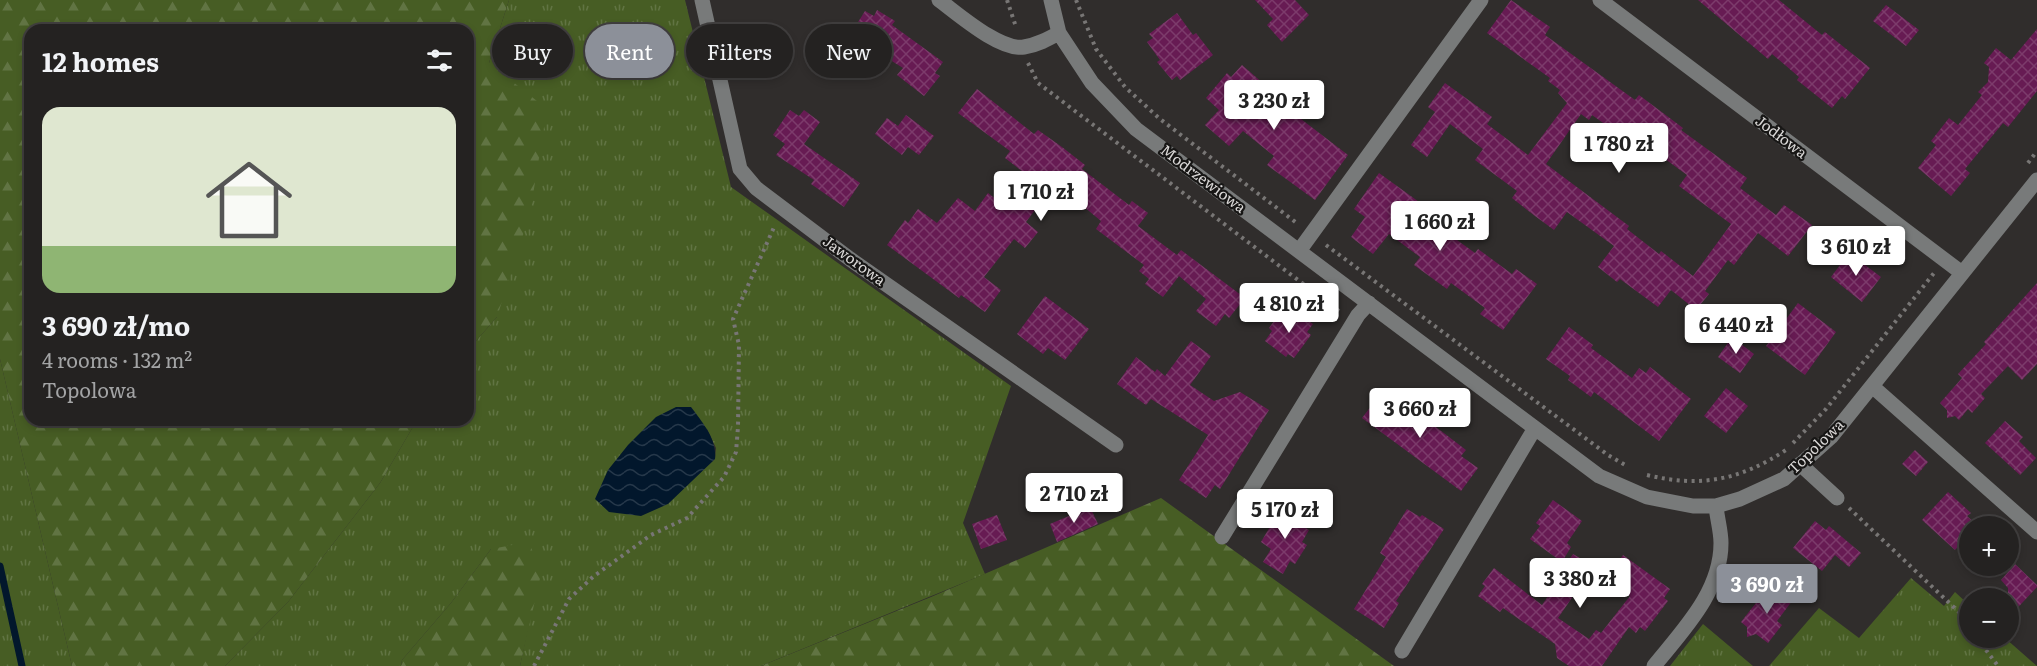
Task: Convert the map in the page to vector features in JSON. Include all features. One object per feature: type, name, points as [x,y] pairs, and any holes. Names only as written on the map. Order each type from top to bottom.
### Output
[{"type":"street","name":"Jaworowa","points":[[702,0],[740,169],[756,188],[850,259],[1116,446]]},
{"type":"street","points":[[939,0],[982,32],[1012,47],[1023,48],[1040,44],[1059,33]]},
{"type":"street","name":"Modrzewiowa","points":[[1051,0],[1059,33],[1092,83],[1136,129],[1599,476],[1647,497],[1693,506],[1716,506]]},
{"type":"street","points":[[1299,251],[1481,0]]},
{"type":"street","name":"Jodłowa","points":[[1600,0],[1962,273]]},
{"type":"street","name":"Topolowa","points":[[1716,506],[1740,499],[1784,478],[1831,437],[2036,182]]},
{"type":"street","points":[[1222,537],[1354,322],[1369,303]]},
{"type":"street","points":[[1872,386],[2037,532]]},
{"type":"street","points":[[1402,651],[1535,428]]},
{"type":"street","points":[[1800,464],[1837,498]]},
{"type":"street","points":[[1654,666],[1695,615],[1716,577],[1721,543],[1716,506]]},
{"type":"path","points":[[1007,0],[1023,48],[1038,83],[1354,322]]},
{"type":"path","points":[[1076,0],[1096,49],[1125,87],[1160,119],[1599,448],[1632,468]]},
{"type":"path","points":[[534,666],[569,599],[594,576],[651,535],[687,518],[723,477],[736,452],[738,427],[739,345],[733,319],[782,208]]},
{"type":"path","points":[[1639,471],[1660,478],[1688,482],[1720,479],[1758,467],[1785,451],[1826,409],[1944,260]]},
{"type":"path","points":[[1837,498],[1959,612]]},
{"type":"path","points":[[1984,648],[1998,666]]},
{"type":"green space","points":[[0,0],[509,0],[501,24],[492,24],[492,54],[489,63],[492,65],[492,78],[508,78],[547,109],[530,213],[497,317],[474,343],[474,24],[24,24],[24,426],[413,426],[380,483],[288,602],[225,666],[72,666],[0,359]]},
{"type":"green space","points":[[509,0],[685,0],[691,24],[686,24],[686,78],[704,78],[731,187],[1011,386],[963,523],[985,574],[761,666],[520,666],[529,623],[491,549],[451,603],[402,660],[401,666],[225,666],[288,602],[380,483],[413,426],[474,426],[474,343],[497,317],[489,63],[492,54],[492,78],[573,78],[573,24],[501,24]],"holes":[[[707,429],[716,448],[715,459],[695,477]]]},
{"type":"green space","points":[[0,359],[72,666],[0,666]]},
{"type":"green space","points":[[1161,498],[1394,666],[761,666],[931,597]]},
{"type":"green space","points":[[529,542],[541,574],[520,666],[401,666],[402,660],[451,603],[491,549]]},
{"type":"green space","points":[[1911,578],[1944,606],[1955,592],[1959,596],[1959,648],[2016,648],[2037,666],[1769,666],[1819,608],[1859,638]]},
{"type":"green space","points":[[1703,624],[1753,666],[1670,666]]},
{"type":"water","points":[[676,407],[691,407],[696,413],[714,445],[715,459],[668,504],[641,516],[609,512],[595,499],[608,470],[628,445],[656,417]]},
{"type":"building","points":[[1255,0],[1295,0],[1309,15],[1282,42],[1267,25],[1273,19]]},
{"type":"building","points":[[1511,0],[1550,27],[1545,35],[1635,100],[1639,95],[1683,128],[1681,130],[1747,178],[1740,188],[1776,215],[1784,205],[1812,225],[1788,256],[1758,233],[1734,265],[1728,260],[1705,291],[1709,294],[1696,310],[1671,290],[1658,307],[1620,279],[1617,282],[1598,267],[1614,246],[1567,212],[1554,230],[1535,216],[1512,198],[1517,191],[1475,160],[1483,149],[1450,124],[1427,157],[1411,145],[1435,112],[1428,107],[1445,83],[1492,117],[1487,124],[1528,155],[1567,103],[1558,93],[1560,90],[1548,81],[1550,78],[1487,33]],"holes":[[[1581,114],[1589,120],[1592,115],[1627,140],[1630,137],[1648,151],[1650,148],[1687,175],[1679,186],[1731,224],[1693,276],[1661,251],[1659,254],[1627,229],[1629,226],[1546,164]]]},
{"type":"building","points":[[1698,0],[1779,0],[1822,35],[1825,32],[1870,68],[1845,99],[1842,96],[1832,108],[1797,80],[1799,77],[1772,54],[1768,59]]},
{"type":"building","points":[[1886,5],[1919,30],[1906,46],[1873,21]]},
{"type":"building","points":[[877,10],[895,21],[892,25],[857,24],[865,11],[874,16]]},
{"type":"building","points":[[1177,13],[1193,35],[1196,33],[1213,55],[1180,80],[1177,76],[1172,80],[1157,62],[1160,60],[1147,42],[1153,38],[1149,34]]},
{"type":"building","points":[[892,25],[943,62],[935,73],[940,76],[924,96],[897,75],[903,68],[892,61]]},
{"type":"building","points":[[2037,29],[2037,91],[2008,127],[2003,123],[1965,169],[1970,173],[1951,196],[1918,168],[1936,145],[1931,141],[1949,118],[1958,125],[1982,95],[1978,92],[1988,82],[1989,67],[1984,63],[1996,48],[2011,60]]},
{"type":"building","points":[[1242,65],[1286,103],[1284,106],[1348,155],[1315,200],[1267,165],[1274,156],[1243,131],[1229,146],[1205,125],[1219,110],[1206,98],[1227,73],[1231,77]]},
{"type":"building","points":[[977,89],[1034,134],[1038,130],[1062,147],[1085,165],[1082,169],[1129,205],[1132,201],[1148,213],[1138,226],[1177,255],[1181,250],[1245,298],[1229,318],[1225,314],[1216,326],[1196,311],[1206,299],[1179,276],[1163,297],[1145,284],[1149,279],[1139,271],[1144,265],[1096,229],[1101,221],[1072,197],[1066,204],[1049,191],[1026,222],[1038,232],[1025,248],[1014,239],[984,277],[1001,290],[985,312],[961,295],[959,298],[887,245],[905,220],[908,223],[918,209],[937,223],[958,198],[975,211],[988,193],[1001,203],[1023,172],[1005,158],[1010,151],[958,113]]},
{"type":"building","points":[[790,110],[799,116],[804,110],[820,122],[804,144],[860,183],[844,207],[811,184],[814,180],[776,155],[785,144],[773,135]]},
{"type":"building","points":[[906,115],[934,136],[919,155],[908,147],[902,155],[875,134],[887,118],[898,126]]},
{"type":"building","points":[[1379,173],[1426,207],[1421,214],[1475,253],[1478,249],[1512,274],[1516,269],[1537,284],[1503,330],[1480,314],[1485,308],[1451,283],[1447,289],[1414,265],[1420,257],[1389,234],[1373,254],[1351,237],[1365,217],[1354,209]]},
{"type":"building","points":[[1849,253],[1881,277],[1862,302],[1831,277]]},
{"type":"building","points":[[2037,283],[2037,364],[2022,380],[2008,366],[1981,394],[1985,398],[1972,413],[1968,409],[1959,420],[1955,416],[1947,418],[1947,410],[1940,403],[1962,378],[1958,374]]},
{"type":"building","points":[[1045,296],[1089,329],[1065,360],[1048,348],[1043,354],[1017,334]]},
{"type":"building","points":[[1798,303],[1836,332],[1805,375],[1766,346]]},
{"type":"building","points":[[1294,310],[1313,324],[1307,332],[1311,335],[1294,358],[1288,354],[1286,357],[1265,341],[1272,331],[1269,328],[1279,314],[1286,319]]},
{"type":"building","points":[[1569,327],[1593,345],[1591,348],[1632,378],[1639,368],[1646,373],[1650,367],[1691,399],[1659,441],[1594,392],[1591,397],[1568,380],[1570,376],[1546,359]]},
{"type":"building","points":[[1732,337],[1754,354],[1740,373],[1718,357]]},
{"type":"building","points":[[1191,341],[1211,356],[1190,385],[1214,401],[1240,392],[1269,410],[1220,489],[1215,485],[1206,498],[1179,480],[1208,435],[1151,399],[1146,405],[1117,384],[1136,357],[1155,372],[1157,369],[1165,376]]},
{"type":"building","points":[[1385,388],[1466,450],[1461,456],[1478,468],[1461,491],[1362,418]]},
{"type":"building","points":[[1726,388],[1748,406],[1726,433],[1704,416]]},
{"type":"building","points":[[2005,421],[2023,437],[2019,441],[2036,458],[2020,475],[1985,443]]},
{"type":"building","points":[[1915,450],[1928,462],[1916,476],[1902,464]]},
{"type":"building","points":[[1948,492],[1971,513],[1967,516],[1959,516],[1959,546],[1955,550],[1922,520]]},
{"type":"building","points":[[1553,500],[1582,521],[1567,543],[1571,547],[1562,562],[1530,539],[1540,526],[1536,523]]},
{"type":"building","points":[[1282,506],[1301,517],[1297,523],[1309,530],[1302,542],[1307,545],[1295,564],[1290,561],[1283,574],[1263,562],[1271,549],[1261,542]]},
{"type":"building","points":[[1090,507],[1098,524],[1057,542],[1050,524]]},
{"type":"building","points":[[1407,509],[1420,517],[1422,515],[1444,529],[1396,601],[1399,603],[1384,628],[1354,609],[1386,557],[1380,553]]},
{"type":"building","points":[[997,515],[1007,540],[981,549],[972,524]]},
{"type":"building","points":[[1815,521],[1826,530],[1829,526],[1861,553],[1849,567],[1835,555],[1822,571],[1793,548]]},
{"type":"building","points":[[1573,554],[1594,566],[1558,618],[1589,639],[1596,630],[1601,633],[1630,596],[1626,592],[1630,587],[1610,574],[1623,555],[1670,589],[1664,598],[1668,601],[1645,631],[1640,627],[1636,633],[1629,627],[1602,666],[1569,666],[1557,658],[1555,644],[1503,608],[1500,612],[1478,596],[1485,586],[1482,584],[1494,568],[1542,605],[1564,573],[1561,571]]},
{"type":"building","points":[[2019,568],[2037,587],[2019,606],[2019,588],[2008,588],[2001,580],[2004,576],[2019,576]]},
{"type":"building","points":[[1775,587],[1792,601],[1777,621],[1782,625],[1768,643],[1756,634],[1747,637],[1747,627],[1741,622],[1763,594],[1767,597]]},
{"type":"waterway","points":[[0,566],[22,666]]}]
